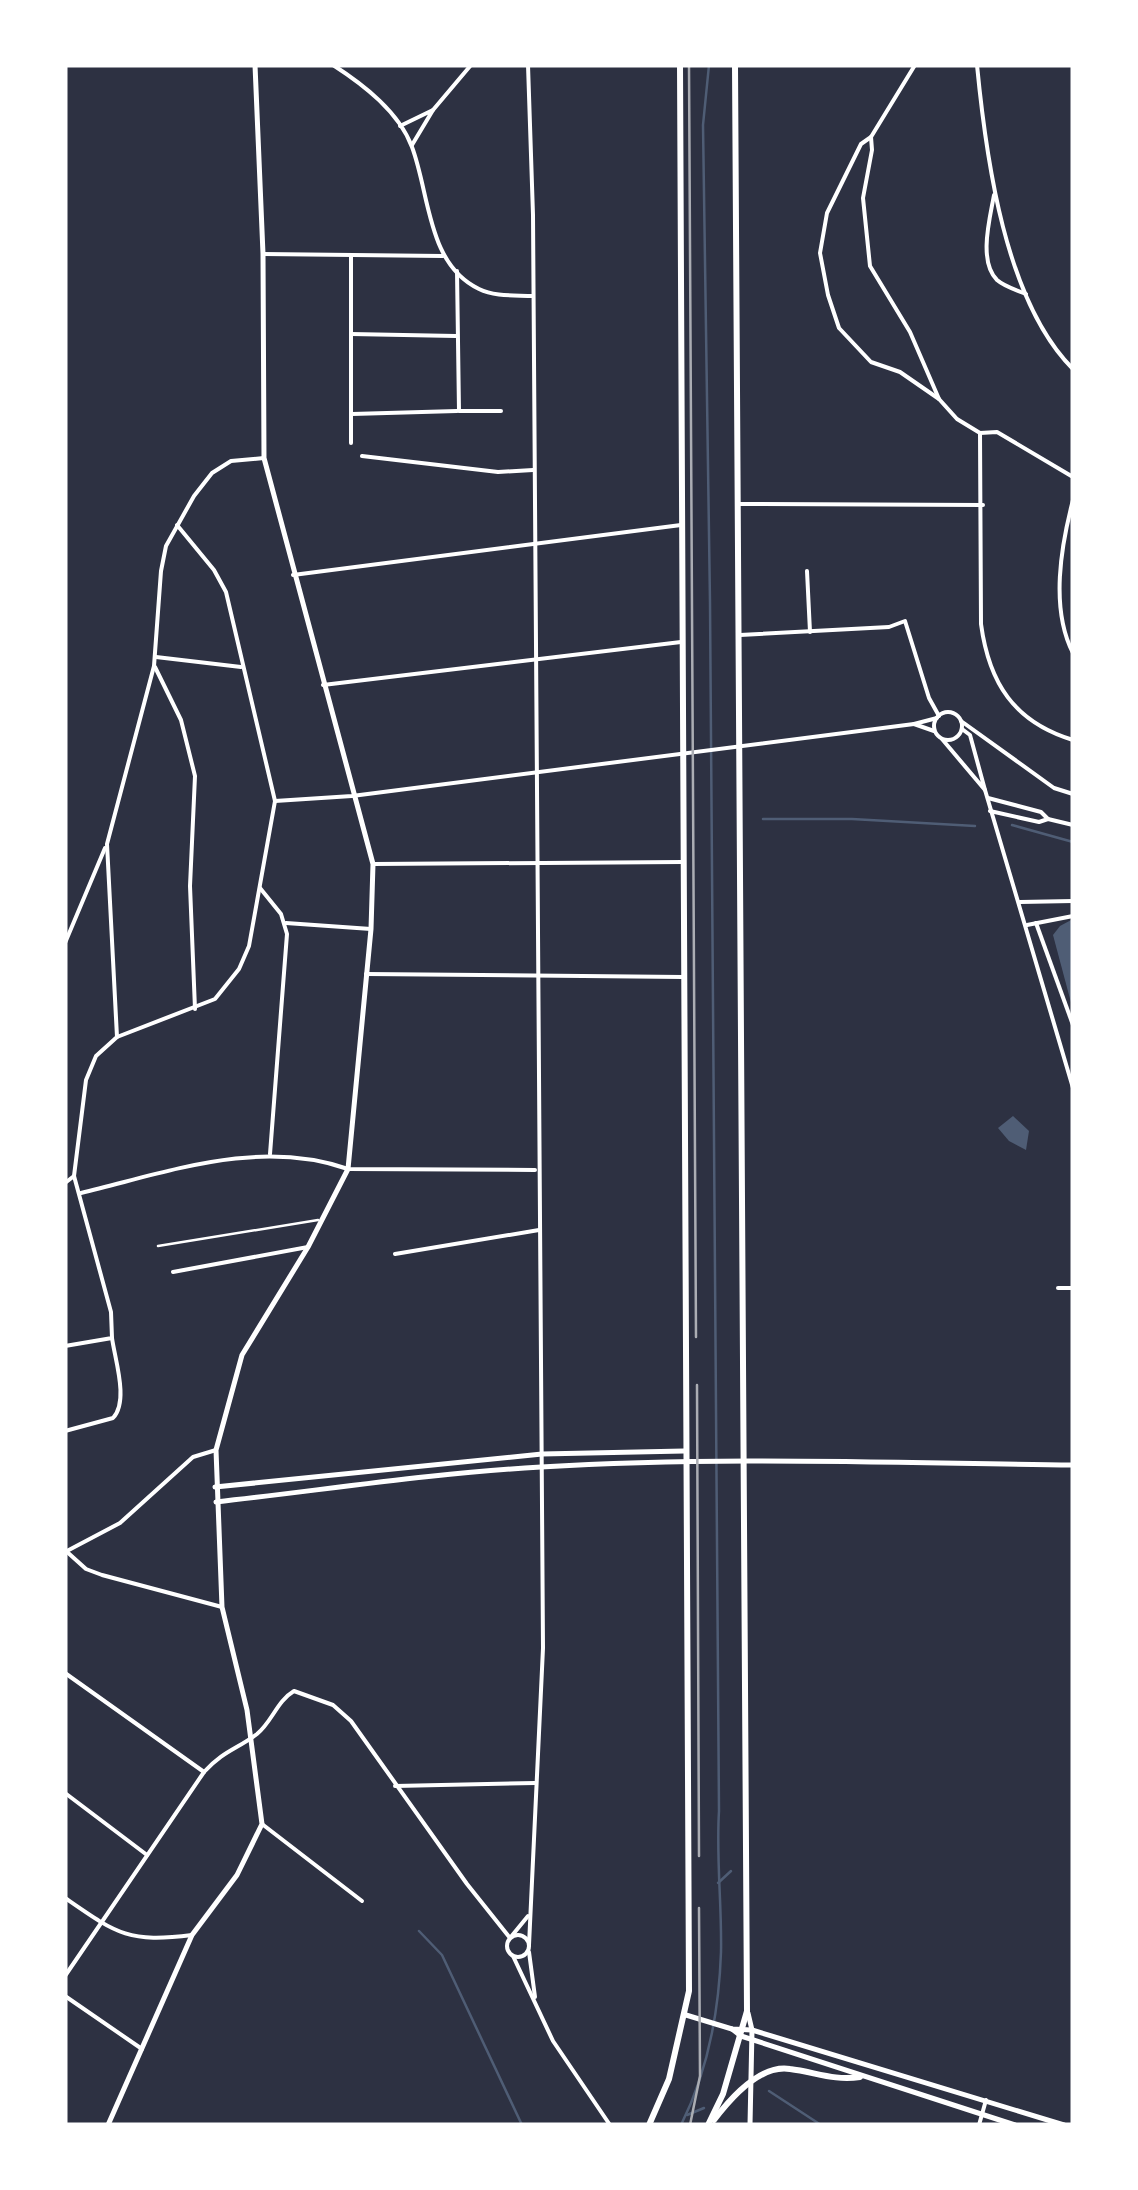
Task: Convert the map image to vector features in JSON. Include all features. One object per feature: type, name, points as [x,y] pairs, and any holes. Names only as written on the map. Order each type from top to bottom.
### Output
[{"type":"main road","points":[[649,2125],[669,2079],[688,1999],[680,65]]},
{"type":"main road","points":[[709,2125],[745,2031],[747,2011],[735,65]]},
{"type":"main road","points":[[709,2125],[751,2083],[780,2068],[836,2080],[860,2077]]},
{"type":"street","points":[[108,2125],[192,1935],[238,1875],[262,1824],[252,1738],[222,1608],[216,1450],[242,1355],[308,1247],[348,1169],[371,929],[372,864],[264,458],[263,254],[255,65]]},
{"type":"street","points":[[333,65],[378,98],[412,145],[443,256],[478,289],[500,295],[533,296]]},
{"type":"street","points":[[412,145],[433,110],[472,65]]},
{"type":"street","points":[[528,65],[543,1648],[529,1946],[536,2002]]},
{"type":"street","points":[[914,65],[871,137],[860,144],[827,213],[820,254],[839,328],[872,362],[900,372],[939,400],[956,418],[980,432],[997,432],[1073,477]]},
{"type":"street","points":[[977,65],[994,193],[1040,329],[1073,370]]},
{"type":"street","points":[[400,126],[433,110]]},
{"type":"street","points":[[871,137],[863,198],[870,266],[910,332],[939,400]]},
{"type":"street","points":[[994,193],[989,264],[1002,284],[1026,294]]},
{"type":"street","points":[[263,254],[443,256]]},
{"type":"street","points":[[351,257],[352,444]]},
{"type":"street","points":[[457,272],[459,411]]},
{"type":"street","points":[[350,334],[457,336]]},
{"type":"street","points":[[352,414],[501,411]]},
{"type":"street","points":[[980,432],[981,624],[985,654],[1006,694],[1025,718],[1046,732],[1073,740]]},
{"type":"street","points":[[362,456],[498,472],[533,470]]},
{"type":"street","points":[[65,943],[107,844],[154,666],[166,546],[212,473],[231,461],[264,458]]},
{"type":"street","points":[[1073,500],[1065,532],[1060,599],[1073,653]]},
{"type":"street","points":[[738,504],[983,505]]},
{"type":"street","points":[[294,575],[684,524]]},
{"type":"street","points":[[65,1430],[113,1418],[120,1412],[111,1312],[74,1176],[86,1080],[96,1056],[117,1037],[215,999],[240,968],[249,946],[275,801],[226,592],[214,570],[176,525]]},
{"type":"street","points":[[806,571],[810,632]]},
{"type":"street","points":[[1062,571],[1073,576]]},
{"type":"street","points":[[740,635],[906,622],[928,698],[938,717],[935,732]]},
{"type":"street","points":[[323,685],[684,642]]},
{"type":"street","points":[[156,658],[242,668]]},
{"type":"street","points":[[154,666],[182,720],[195,776],[190,886],[195,1009]]},
{"type":"street","points":[[275,801],[352,796],[914,724],[952,713],[1054,788],[1073,794]]},
{"type":"street","points":[[961,721],[962,729],[970,736],[1073,1088]]},
{"type":"street","points":[[914,724],[935,732],[985,790]]},
{"type":"street","points":[[942,739],[954,739],[962,729]]},
{"type":"street","points":[[988,798],[1041,812],[1073,826]]},
{"type":"street","points":[[990,811],[1039,822],[1048,818]]},
{"type":"street","points":[[107,844],[117,1037]]},
{"type":"street","points":[[372,864],[684,862]]},
{"type":"street","points":[[260,888],[286,924],[270,1154]]},
{"type":"street","points":[[1020,902],[1073,901]]},
{"type":"street","points":[[1026,925],[1073,916]]},
{"type":"street","points":[[1036,923],[1073,1025]]},
{"type":"street","points":[[286,924],[371,929]]},
{"type":"street","points":[[366,974],[683,977]]},
{"type":"street","points":[[81,1193],[221,1160],[270,1154],[348,1169],[538,1170]]},
{"type":"street","points":[[65,1183],[74,1176]]},
{"type":"street","points":[[395,1254],[539,1230]]},
{"type":"street","points":[[173,1272],[308,1247]]},
{"type":"street","points":[[1058,1288],[1073,1288]]},
{"type":"street","points":[[65,1346],[112,1338]]},
{"type":"street","points":[[216,1450],[192,1457],[120,1523],[65,1550],[86,1569],[102,1575],[222,1608]]},
{"type":"street","points":[[215,1486],[542,1454],[684,1450]]},
{"type":"street","points":[[216,1502],[542,1466],[684,1462],[1073,1464]]},
{"type":"street","points":[[433,1463],[434,1475]]},
{"type":"street","points":[[329,1476],[330,1490]]},
{"type":"street","points":[[65,1673],[204,1772]]},
{"type":"street","points":[[65,1976],[204,1772],[231,1748],[261,1731],[290,1692],[333,1704],[351,1721],[510,1938]]},
{"type":"street","points":[[396,1786],[535,1783]]},
{"type":"street","points":[[65,1793],[147,1855]]},
{"type":"street","points":[[262,1824],[362,1901]]},
{"type":"street","points":[[65,1898],[103,1924],[142,1939],[192,1935]]},
{"type":"street","points":[[530,1914],[518,1926],[507,1948],[565,2062],[610,2125]]},
{"type":"street","points":[[500,1926],[518,1926]]},
{"type":"street","points":[[510,1938],[523,1936],[529,1946]]},
{"type":"street","points":[[514,1956],[522,1956],[529,1946]]},
{"type":"street","points":[[65,1996],[142,2049]]},
{"type":"street","points":[[686,2014],[1064,2125]]},
{"type":"street","points":[[745,2031],[752,2039],[860,2077],[1016,2125]]},
{"type":"street","points":[[750,2125],[752,2039]]},
{"type":"street","points":[[978,2125],[986,2100]]},
{"type":"lane","points":[[158,1246],[320,1220]]},
{"type":"water","points":[[1073,919],[1073,1010],[1053,935]]},
{"type":"water","points":[[1013,1116],[1029,1131],[1026,1150],[1009,1141],[998,1128]]},
{"type":"waterway","points":[[681,2125],[710,2041],[721,1952],[703,125],[709,65]]},
{"type":"waterway","points":[[763,819],[975,826]]},
{"type":"waterway","points":[[1012,825],[1073,842]]},
{"type":"waterway","points":[[718,1883],[731,1871]]},
{"type":"waterway","points":[[419,1931],[442,1955],[522,2125]]},
{"type":"waterway","points":[[769,2091],[821,2125]]},
{"type":"waterway","points":[[687,2115],[704,2108]]},
{"type":"railway","points":[[689,65],[696,1337]]},
{"type":"railway","points":[[697,1385],[699,1856]]},
{"type":"railway","points":[[690,2125],[700,2076],[699,1908]]}]
